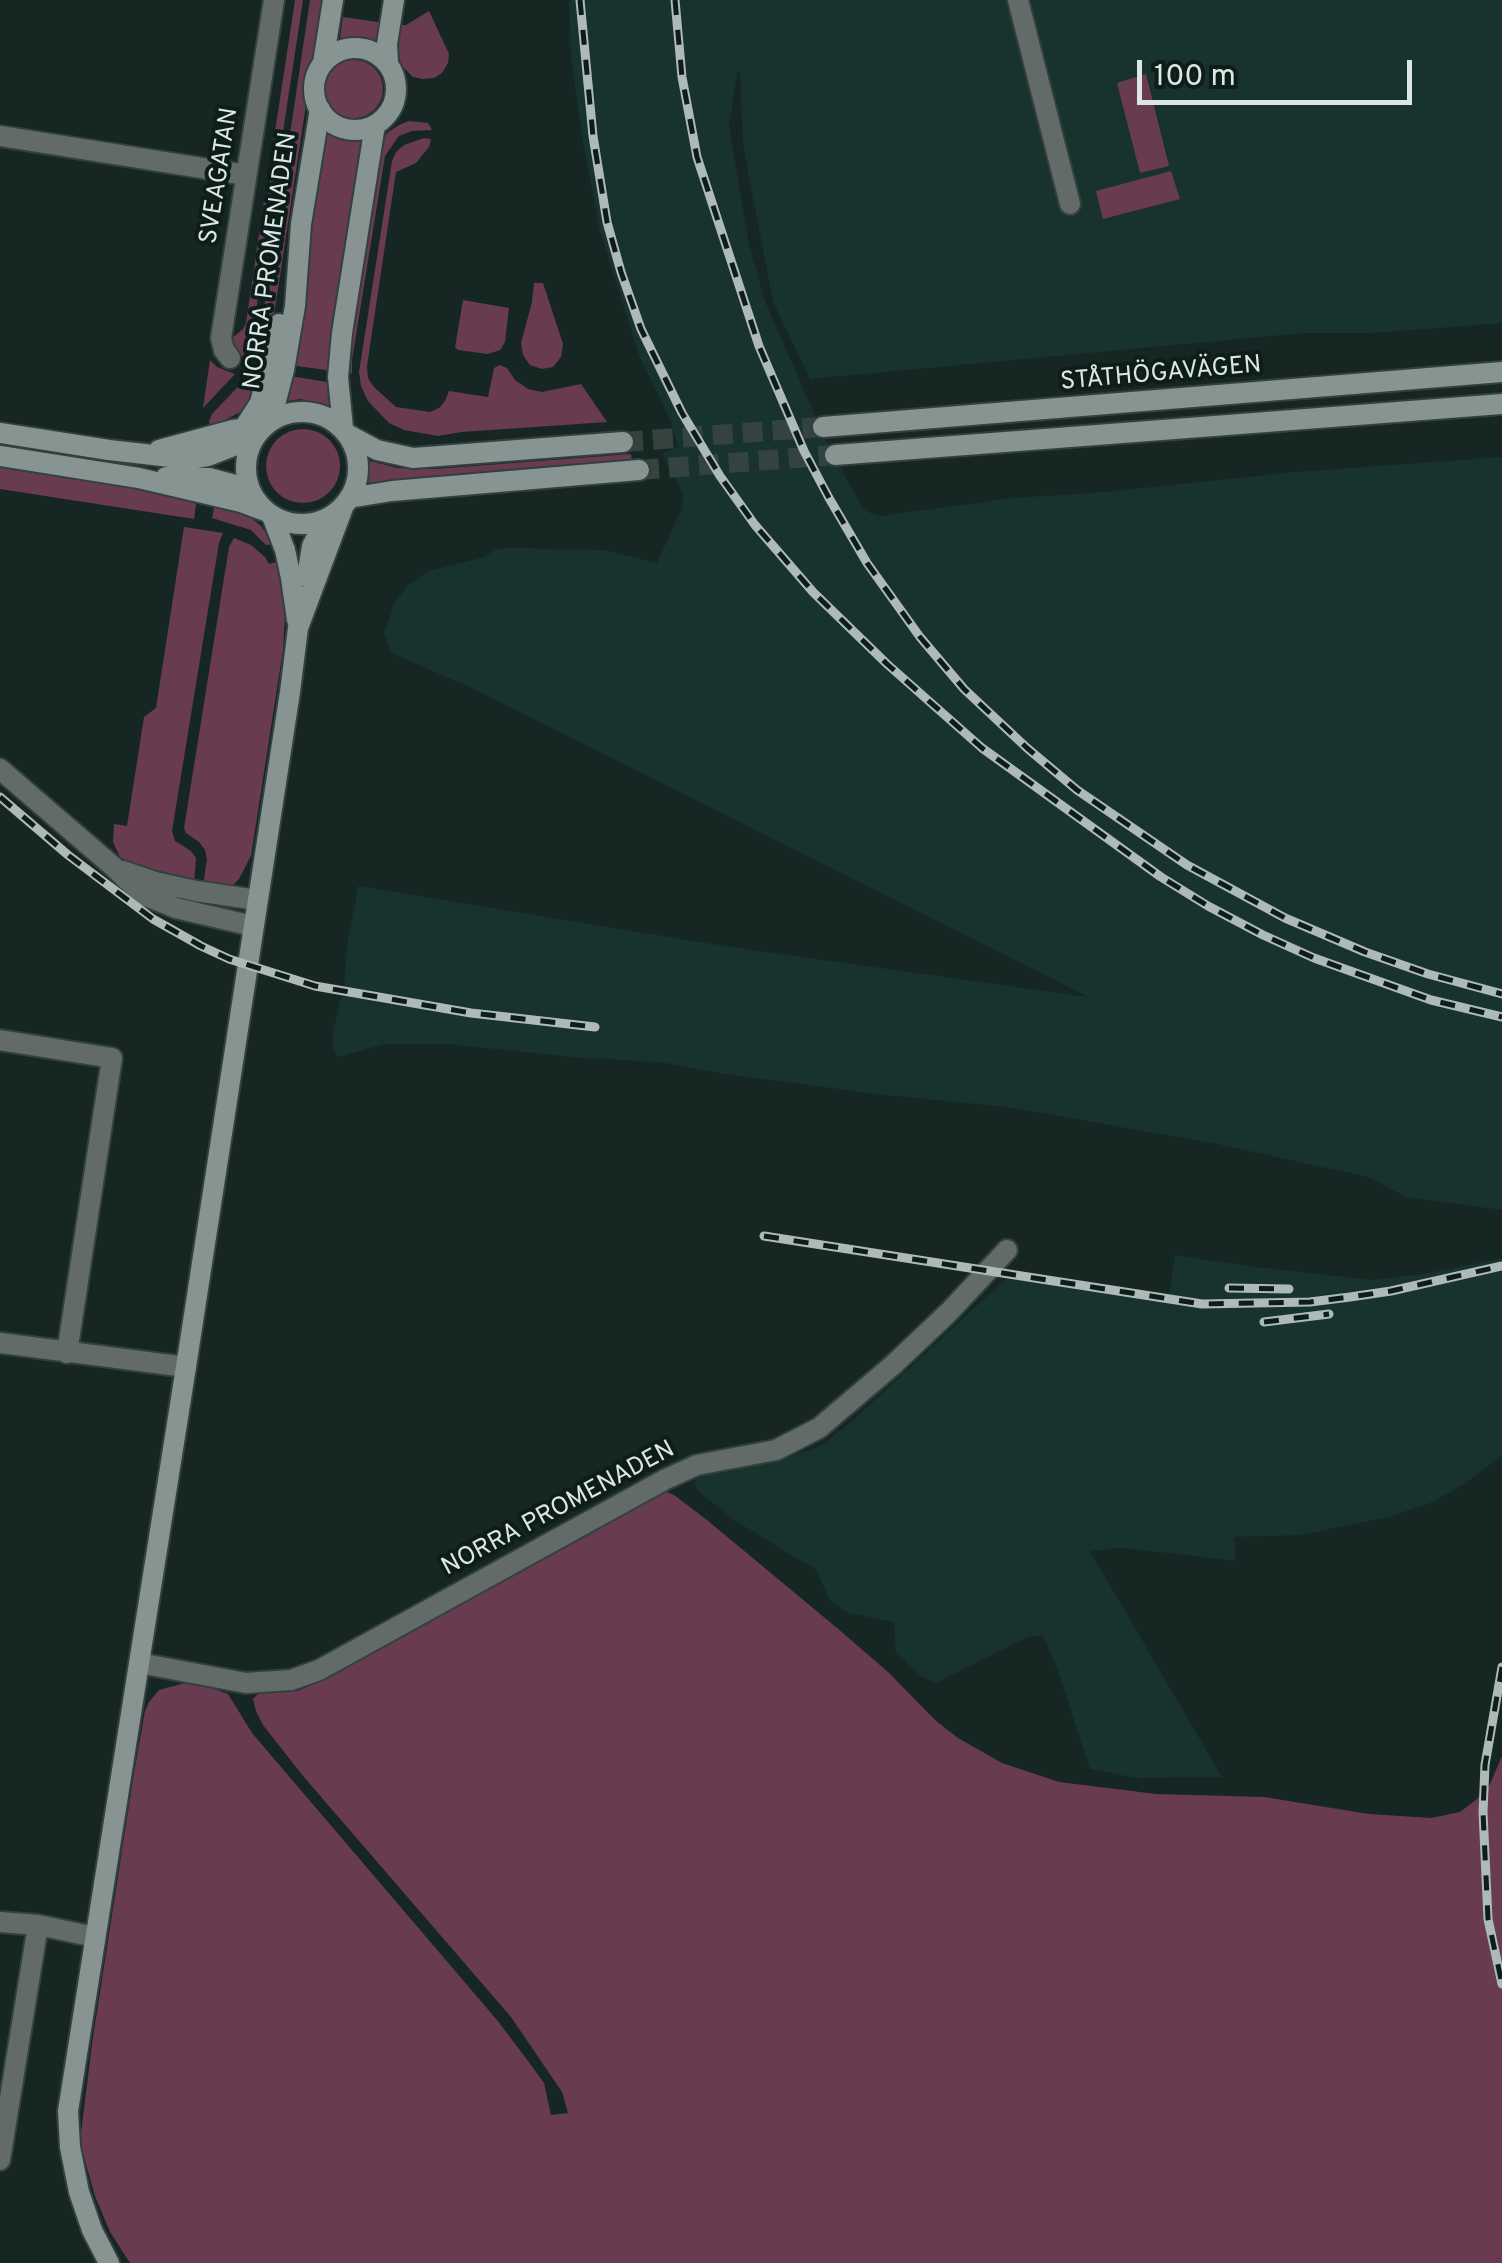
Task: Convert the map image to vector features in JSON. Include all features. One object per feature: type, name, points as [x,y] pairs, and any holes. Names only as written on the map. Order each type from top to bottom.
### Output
[{"type":"main road","points":[[323,63],[333,0]]},
{"type":"main road","points":[[388,63],[368,49],[356,47],[332,54],[317,73],[314,85],[320,109],[334,124],[365,129],[389,112],[396,82],[388,63],[394,0]]},
{"type":"main road","name":"NORRA PROMENADEN","points":[[258,428],[284,370],[295,306],[301,224],[320,109]]},
{"type":"main road","points":[[106,2262],[80,2192],[70,2147],[68,2111],[298,628],[354,488],[358,466],[345,431],[338,378],[375,125]]},
{"type":"main road","name":"STÅTHÖGAVÄGEN","points":[[823,427],[1502,372]]},
{"type":"main road","points":[[835,456],[1502,404]]},
{"type":"main road","points":[[0,433],[142,454],[258,428],[289,412],[308,411],[327,417],[376,450],[413,458],[624,442]]},
{"type":"main road","points":[[252,494],[246,460],[258,428]]},
{"type":"main road","points":[[0,456],[139,478],[242,502],[299,524],[326,518]]},
{"type":"main road","points":[[308,599],[307,566],[312,546],[326,518],[347,501],[392,492],[639,470]]},
{"type":"main road","points":[[139,478],[209,478],[252,494],[269,514],[285,550],[298,628]]},
{"type":"street","name":"SVEAGATAN","points":[[230,358],[221,338],[274,0]]},
{"type":"street","points":[[1018,0],[1070,204]]},
{"type":"street","points":[[0,136],[246,174]]},
{"type":"street","points":[[0,769],[141,894],[176,908],[253,926]]},
{"type":"street","points":[[116,869],[155,882],[257,900]]},
{"type":"street","points":[[0,1040],[112,1058],[67,1353]]},
{"type":"street","name":"NORRA PROMENADEN","points":[[139,1664],[246,1683],[292,1680],[319,1670],[644,1490],[697,1465],[776,1450],[820,1428],[950,1312],[1007,1250]]},
{"type":"street","points":[[0,1343],[186,1367]]},
{"type":"street","points":[[0,1922],[38,1925],[95,1938]]},
{"type":"street","points":[[0,2160],[38,1925]]},
{"type":"shaded area","points":[[295,0],[303,0],[280,152],[272,151]]},
{"type":"shaded area","points":[[310,0],[322,0],[274,315],[261,346],[259,342]]},
{"type":"shaded area","points":[[569,0],[1502,0],[1502,323],[1374,333],[1304,333],[810,379],[773,302],[743,145],[740,71],[729,126],[749,244],[765,301],[827,443],[861,505],[870,513],[880,516],[1013,498],[1502,457],[1502,1210],[1406,1197],[1368,1177],[1212,1143],[1007,1107],[884,1095],[660,1062],[446,1044],[384,1044],[339,1057],[333,1050],[358,886],[731,947],[1088,997],[476,690],[391,653],[384,633],[394,604],[407,586],[428,571],[485,557],[495,549],[511,548],[604,550],[657,563],[682,508],[683,493],[662,454],[678,447],[670,419],[640,358],[600,231],[571,58]]},
{"type":"shaded area","points":[[429,11],[449,54],[442,73],[423,79],[413,77],[400,64],[397,25],[406,25]]},
{"type":"shaded area","points":[[343,17],[384,23],[381,47],[366,38],[340,38]]},
{"type":"shaded area","points":[[354,60],[375,68],[383,89],[375,110],[354,118],[333,110],[325,89],[333,68]]},
{"type":"shaded area","points":[[1146,74],[1169,166],[1140,173],[1117,83]]},
{"type":"shaded area","points":[[409,121],[428,123],[432,130],[399,136],[385,156],[352,373],[344,372],[380,147],[387,133]]},
{"type":"shaded area","points":[[325,131],[344,141],[366,140],[333,371],[290,365]]},
{"type":"shaded area","points":[[431,139],[429,147],[416,163],[396,172],[368,378],[396,407],[430,412],[439,408],[449,391],[488,397],[494,368],[500,365],[528,389],[542,392],[581,384],[607,422],[438,436],[389,423],[368,401],[359,372],[392,161],[404,145]]},
{"type":"shaded area","points":[[1171,171],[1180,199],[1103,219],[1096,191]]},
{"type":"shaded area","points":[[270,180],[275,181],[252,339],[249,352],[238,356],[232,338],[246,323]]},
{"type":"shaded area","points":[[534,283],[543,283],[563,344],[561,357],[553,367],[542,369],[530,365],[521,343]]},
{"type":"shaded area","points":[[463,300],[509,308],[505,342],[500,350],[488,354],[455,347]]},
{"type":"shaded area","points":[[210,360],[235,374],[203,408]]},
{"type":"shaded area","points":[[253,371],[262,372],[261,384],[246,409],[210,428],[212,414]]},
{"type":"shaded area","points":[[290,376],[333,383],[332,408],[301,399],[287,401]]},
{"type":"shaded area","points":[[303,429],[329,440],[340,466],[329,492],[303,503],[277,492],[266,466],[277,440]]},
{"type":"shaded area","points":[[631,454],[632,461],[365,484],[370,461],[398,468],[434,469]]},
{"type":"shaded area","points":[[0,466],[197,498],[194,519],[0,489]]},
{"type":"shaded area","points":[[215,502],[240,509],[261,526],[274,544],[266,545],[251,530],[212,518]]},
{"type":"shaded area","points":[[184,527],[223,533],[172,831],[175,841],[196,858],[194,883],[141,868],[120,857],[113,842],[114,824],[127,826],[144,717],[156,708]]},
{"type":"shaded area","points":[[234,538],[251,545],[269,564],[280,561],[286,596],[283,650],[251,856],[239,879],[222,889],[203,886],[205,850],[184,828],[229,547]]},
{"type":"shaded area","points":[[1175,1255],[1373,1280],[1502,1258],[1502,1456],[1464,1484],[1433,1502],[1388,1517],[1300,1535],[1234,1537],[1236,1561],[1124,1548],[1090,1551],[1222,1777],[1137,1778],[1090,1769],[1043,1635],[1028,1637],[936,1683],[921,1676],[896,1653],[894,1622],[849,1613],[831,1602],[816,1570],[734,1520],[699,1492],[694,1482],[704,1473],[772,1461],[819,1447],[1013,1272],[1169,1294]]},
{"type":"shaded area","points":[[664,1491],[707,1520],[837,1628],[958,1738],[1002,1763],[1059,1782],[1156,1794],[1264,1797],[1369,1814],[1431,1818],[1460,1812],[1477,1799],[1490,1784],[1502,1756],[1502,2263],[130,2263],[110,2232],[95,2196],[81,2133],[134,1773],[149,1702],[159,1690],[185,1683],[228,1694],[252,1733],[497,2020],[544,2083],[551,2115],[568,2113],[562,2092],[511,2017],[303,1776],[263,1725],[253,1699],[259,1693],[297,1691],[319,1682]]},
{"type":"tunnel","points":[[623,442],[823,427]]},
{"type":"tunnel","points":[[639,470],[835,455]]},
{"type":"railway","points":[[580,0],[593,136],[607,222],[641,329],[682,413],[720,476],[755,525],[813,592],[982,748],[1161,877],[1208,906],[1314,958],[1431,1000],[1502,1017]]},
{"type":"railway","points":[[675,0],[682,77],[697,157],[759,346],[804,451],[829,498],[867,563],[920,637],[964,689],[1027,748],[1077,790],[1187,865],[1285,918],[1365,952],[1502,994]]},
{"type":"railway","points":[[0,797],[153,919],[229,959],[315,986],[471,1013],[595,1027]]},
{"type":"railway","points":[[764,1236],[1202,1304],[1310,1302],[1350,1297],[1502,1266]]},
{"type":"railway","points":[[1229,1288],[1289,1289]]},
{"type":"railway","points":[[1264,1322],[1329,1314]]},
{"type":"railway","points":[[1502,1667],[1485,1765],[1483,1812],[1488,1919],[1502,1984]]}]
